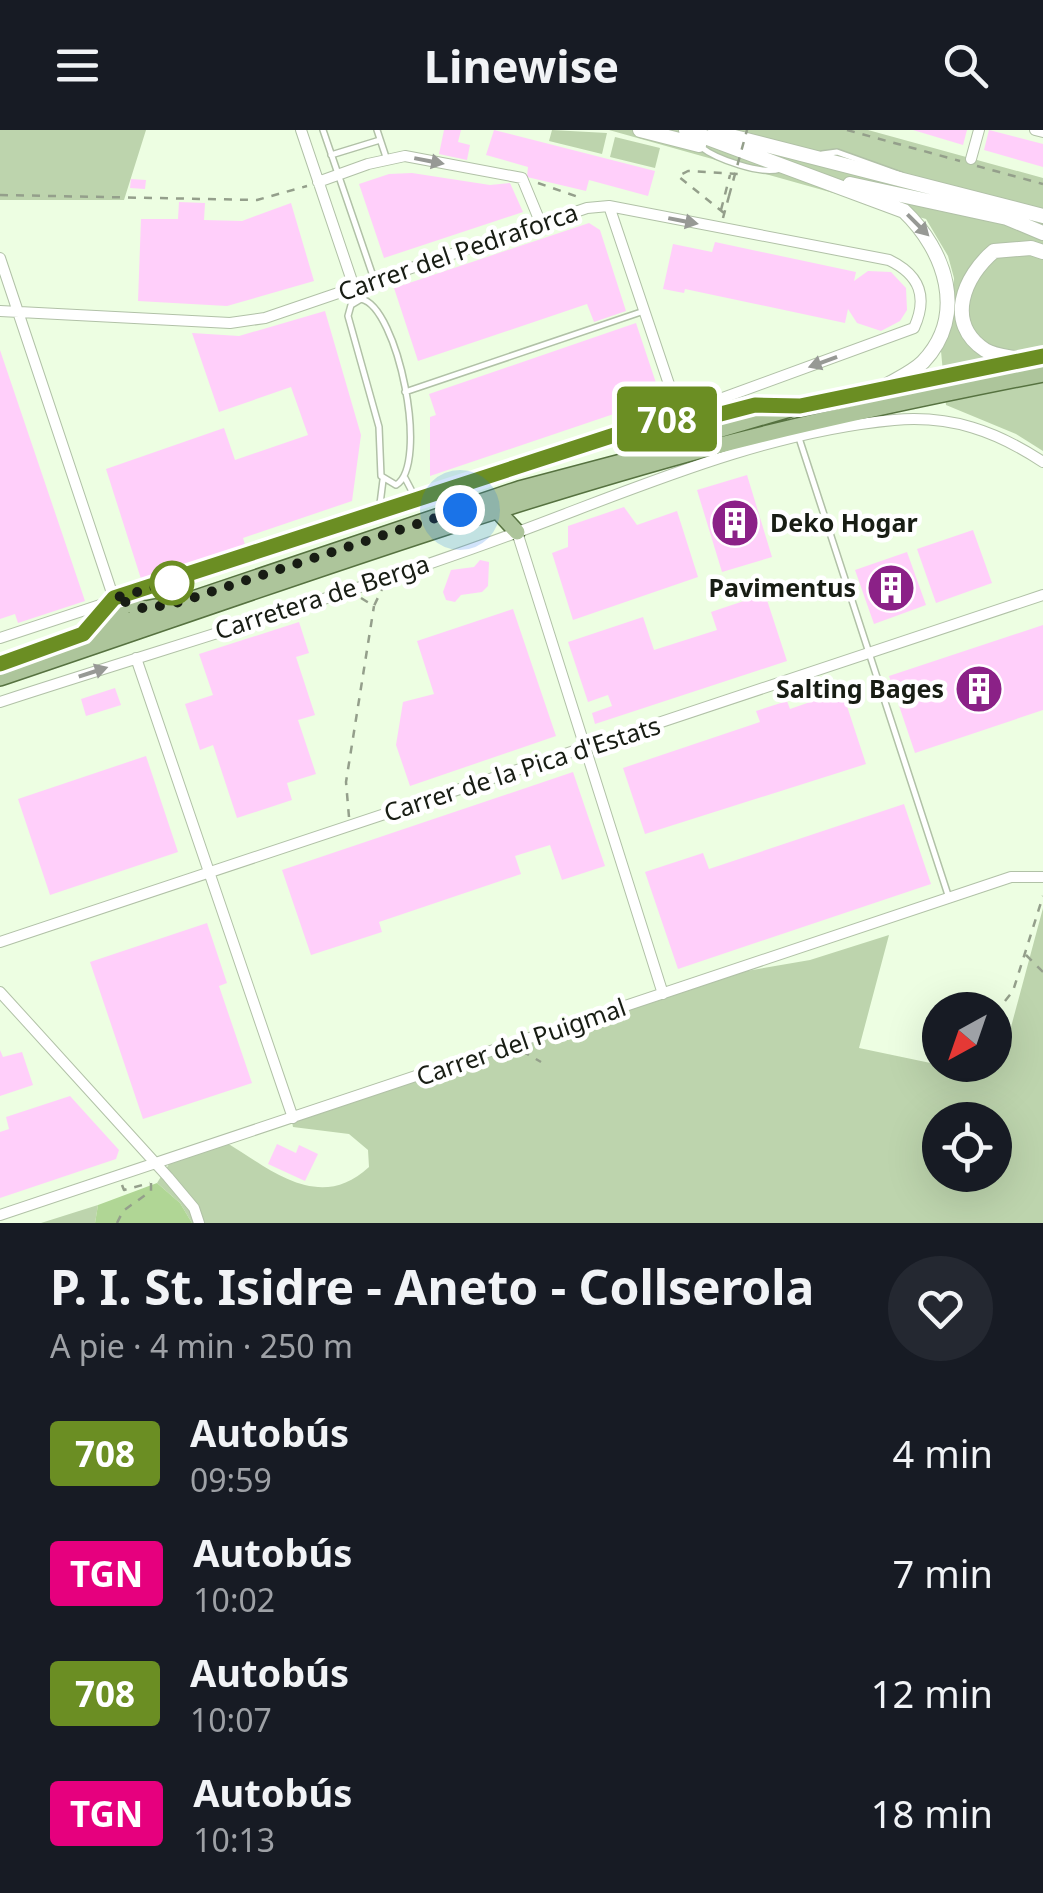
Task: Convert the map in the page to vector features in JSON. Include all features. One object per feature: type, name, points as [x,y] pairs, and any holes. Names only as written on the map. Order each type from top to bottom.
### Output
[{"type":"main road","points":[[640,130],[798,172],[1007,218],[1043,233]]},
{"type":"main road","points":[[686,130],[904,211],[930,235],[946,272],[939,341],[920,364],[879,390]]},
{"type":"main road","points":[[706,130],[1040,217]]},
{"type":"main road","points":[[744,130],[779,147]]},
{"type":"main road","points":[[1024,360],[986,351],[968,332],[960,311],[966,282],[994,251],[1031,248],[1043,252]]},
{"type":"main road","points":[[652,453],[703,432],[800,406],[1043,356]]},
{"type":"main road","points":[[0,671],[83,634],[401,531],[519,488],[802,414],[1043,364]]},
{"type":"main road","points":[[0,671],[207,608],[501,510],[804,424],[1043,374]]},
{"type":"main road","points":[[679,414],[690,422],[755,405],[800,406]]},
{"type":"main road","points":[[518,532],[522,515],[568,492]]},
{"type":"main road","points":[[401,531],[429,527],[493,506],[518,532]]},
{"type":"main road","points":[[119,601],[145,609],[180,602]]},
{"type":"main road","points":[[83,634],[119,601]]},
{"type":"main road","points":[[0,671],[111,634],[117,625],[119,601]]},
{"type":"main road","points":[[104,614],[124,630],[185,610],[207,608]]},
{"type":"street","points":[[301,130],[354,287]]},
{"type":"street","points":[[971,159],[979,130]]},
{"type":"street","points":[[1035,130],[1043,132]]},
{"type":"street","points":[[318,182],[405,156],[522,178],[540,224]]},
{"type":"street","points":[[0,638],[679,414],[609,206]]},
{"type":"street","name":"Carrer del Pedraforca","points":[[0,311],[230,322],[265,318],[586,208],[609,206],[889,260],[907,269],[918,284],[923,308],[914,328],[679,414]]},
{"type":"street","points":[[0,258],[119,601]]},
{"type":"street","name":"Carretera de Berga","points":[[0,702],[518,532],[671,474],[799,438],[896,420],[957,422],[1005,437],[1043,462]]},
{"type":"street","points":[[518,532],[663,994]]},
{"type":"street","name":"Carrer de la Pica d'Estats","points":[[0,942],[1043,595]]},
{"type":"street","points":[[136,658],[293,1118]]},
{"type":"street","name":"Carrer del Puigmal","points":[[0,1215],[1011,877],[1043,877]]},
{"type":"street","points":[[0,992],[194,1208],[199,1223]]},
{"type":"lane","points":[[323,130],[371,281],[368,300],[381,316],[395,349],[405,392],[410,449],[405,478],[417,502]]},
{"type":"lane","points":[[377,130],[387,160]]},
{"type":"lane","points":[[331,156],[380,140]]},
{"type":"lane","points":[[698,146],[710,154],[772,172],[783,168]]},
{"type":"lane","points":[[338,293],[350,307]]},
{"type":"lane","points":[[368,300],[356,300],[348,316],[380,427],[384,480],[379,515]]},
{"type":"lane","points":[[405,392],[644,311]]},
{"type":"lane","points":[[799,438],[949,898]]},
{"type":"lane","points":[[384,480],[396,485],[405,478]]},
{"type":"path","points":[[723,212],[744,130]]},
{"type":"path","points":[[848,130],[1043,184]]},
{"type":"path","points":[[723,212],[678,176],[688,171],[751,175],[754,166]]},
{"type":"path","points":[[720,228],[730,173]]},
{"type":"path","points":[[522,178],[580,196],[586,208]]},
{"type":"path","points":[[0,195],[257,200],[318,182]]},
{"type":"path","points":[[352,826],[346,782],[374,606]]},
{"type":"path","points":[[1012,992],[1043,896]]},
{"type":"path","points":[[1024,954],[1043,972]]},
{"type":"path","points":[[513,1044],[541,1062]]},
{"type":"path","points":[[117,1223],[123,1211],[152,1190],[152,1182],[124,1190],[118,1175]]},
{"type":"green space","points":[[0,130],[146,130],[124,200],[0,200]]},
{"type":"green space","points":[[552,130],[607,133],[602,154],[549,141]]},
{"type":"green space","points":[[609,130],[868,130],[1043,178],[1043,451],[1016,434],[946,405],[941,351],[953,321],[954,278],[948,256],[926,219]]},
{"type":"green space","points":[[615,137],[660,148],[655,168],[610,157]]},
{"type":"green space","points":[[1043,908],[1043,1223],[192,1223],[180,1203],[157,1183],[171,1161],[227,1143],[296,1182],[314,1187],[351,1180],[369,1167],[368,1150],[349,1134],[293,1127],[292,1122],[741,972],[810,960],[889,935],[859,1048],[922,1061],[922,1082],[1012,1082],[1012,1023]]},
{"type":"green space","points":[[157,1183],[180,1203],[192,1223],[95,1223],[98,1205]]},
{"type":"green space","points":[[98,1205],[95,1223],[41,1223]]},
{"type":"building","points":[[444,130],[461,130],[458,142],[470,145],[467,160],[439,154]]},
{"type":"building","points":[[494,130],[655,171],[648,196],[589,180],[586,191],[527,177],[528,167],[486,155]]},
{"type":"building","points":[[913,130],[967,130],[963,145]]},
{"type":"building","points":[[989,130],[1043,144],[1043,167],[984,150]]},
{"type":"building","points":[[412,173],[490,185],[510,183],[523,212],[384,258],[359,184],[389,174]]},
{"type":"building","points":[[131,179],[146,180],[145,189],[130,188]]},
{"type":"building","points":[[179,202],[205,203],[204,220],[242,221],[291,203],[314,281],[227,306],[138,301],[141,219],[178,219]]},
{"type":"building","points":[[589,223],[600,230],[626,311],[594,322],[587,304],[418,361],[394,288]]},
{"type":"building","points":[[715,242],[856,272],[854,281],[868,271],[891,272],[906,288],[907,310],[900,321],[881,331],[857,323],[848,309],[845,323],[685,289],[684,293],[663,289],[673,244],[712,252]]},
{"type":"building","points":[[325,311],[361,435],[352,501],[243,538],[246,548],[142,582],[106,469],[224,428],[235,460],[308,435],[291,387],[219,412],[192,333],[239,336]]},
{"type":"building","points":[[636,323],[661,398],[430,476],[430,417],[436,415],[429,394]]},
{"type":"building","points":[[0,350],[85,601],[18,623],[15,614],[0,619]]},
{"type":"building","name":"Deko Hogar","points":[[747,475],[772,557],[722,572],[697,490]]},
{"type":"building","points":[[624,507],[637,525],[677,511],[698,577],[573,620],[552,553],[568,547],[568,526]]},
{"type":"building","points":[[973,530],[992,583],[936,603],[917,549]]},
{"type":"building","name":"Pavimentus","points":[[907,552],[926,605],[874,624],[855,570]]},
{"type":"building","points":[[480,560],[489,562],[488,586],[482,592],[461,595],[455,602],[446,600],[443,592],[451,570],[474,567]]},
{"type":"building","points":[[765,594],[787,661],[595,724],[592,713],[612,706],[608,695],[588,702],[568,642],[643,617],[654,650],[717,630],[711,612]]},
{"type":"building","points":[[513,609],[556,736],[410,786],[396,745],[403,702],[434,694],[417,641]]},
{"type":"building","points":[[299,622],[309,653],[296,657],[315,715],[298,720],[316,774],[287,783],[292,800],[237,818],[213,745],[200,750],[185,704],[213,695],[199,654]]},
{"type":"building","points":[[1043,625],[1043,710],[915,753],[889,676]]},
{"type":"building","points":[[115,688],[121,705],[86,716],[81,699]]},
{"type":"building","points":[[842,691],[866,764],[645,834],[623,768],[760,722],[756,711],[787,701],[790,709]]},
{"type":"building","points":[[146,756],[178,852],[50,895],[18,799]]},
{"type":"building","points":[[573,772],[605,866],[562,880],[550,845],[515,856],[521,874],[379,922],[382,932],[311,955],[282,870]]},
{"type":"building","points":[[904,804],[931,884],[678,969],[645,872],[703,853],[709,869]]},
{"type":"building","points":[[207,923],[227,983],[219,986],[252,1083],[143,1119],[90,962]]},
{"type":"building","points":[[0,1050],[3,1057],[22,1052],[33,1085],[0,1096]]},
{"type":"building","points":[[70,1096],[119,1150],[116,1159],[0,1198],[0,1132],[9,1129],[6,1117]]},
{"type":"building","points":[[277,1144],[296,1153],[299,1145],[318,1154],[305,1181],[268,1164]]},
{"type":"bus line","name":"708","points":[[0,664],[83,634],[114,598],[171,584],[679,414],[690,422],[755,405],[800,406],[1043,356]]},
{"type":"place","name":"Deko Hogar","points":[[735,523]]},
{"type":"place","name":"Pavimentus","points":[[891,588]]},
{"type":"place","name":"Salting Bages","points":[[979,689]]},
{"type":"route","points":[[172,583],[114,598],[145,609],[180,602],[460,510]]}]
